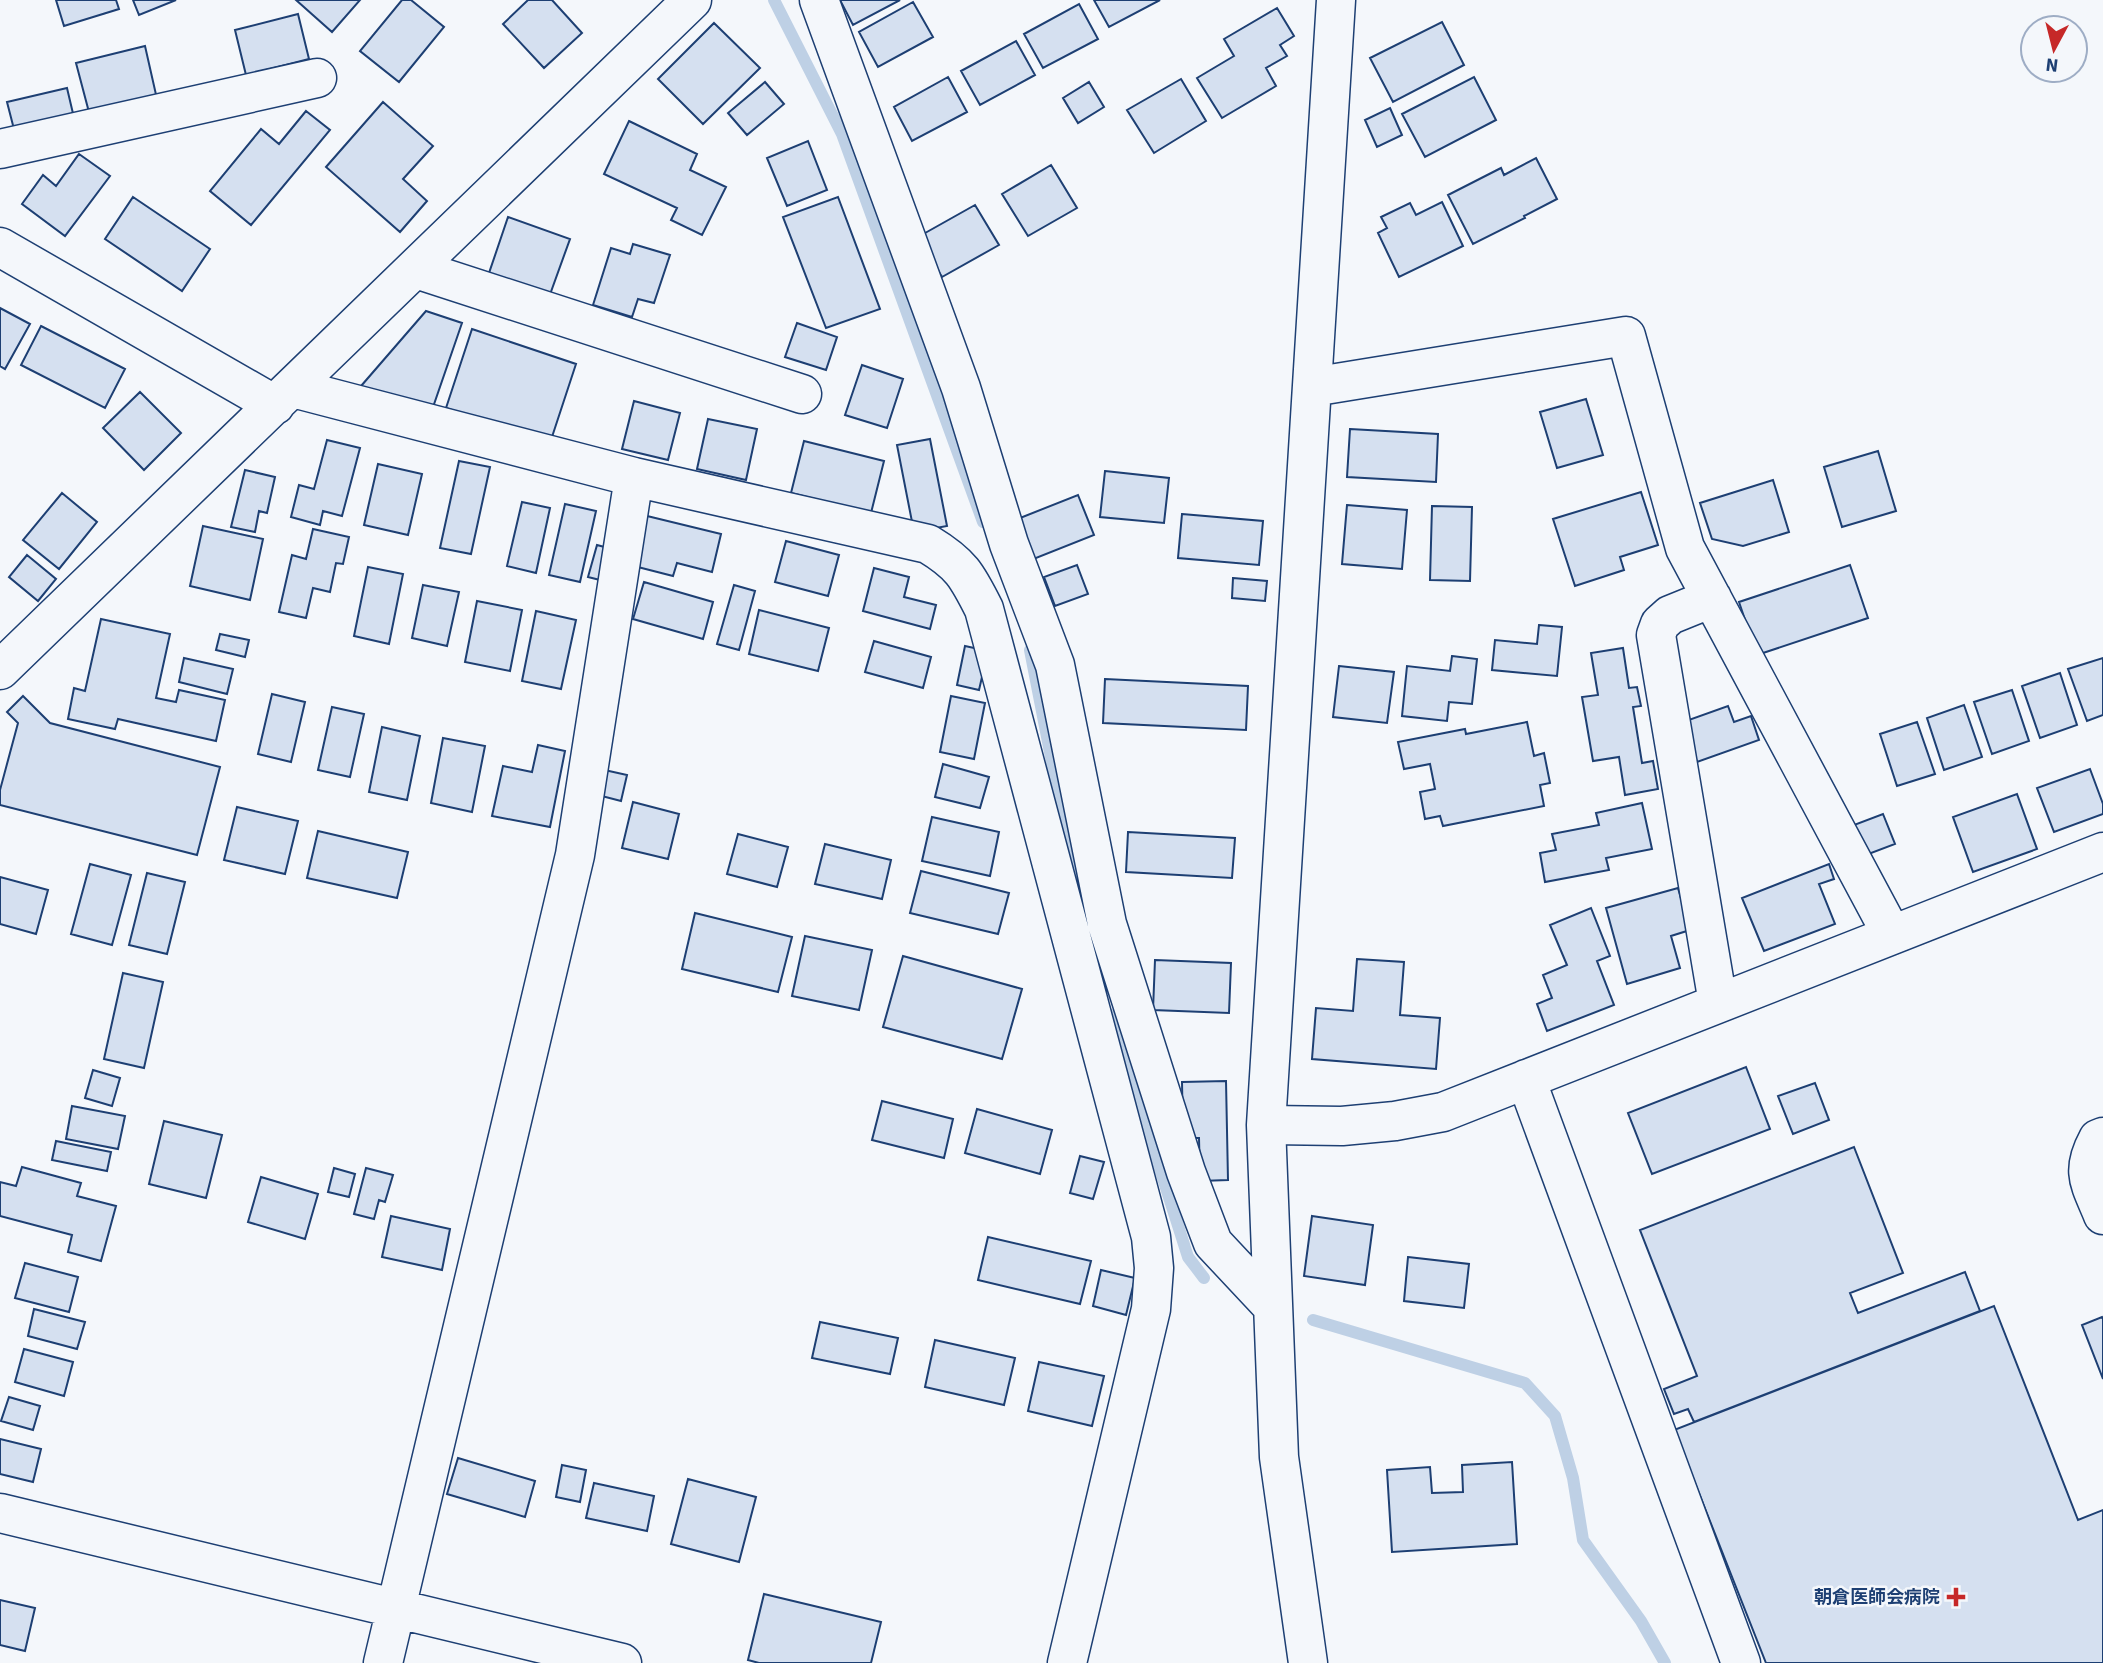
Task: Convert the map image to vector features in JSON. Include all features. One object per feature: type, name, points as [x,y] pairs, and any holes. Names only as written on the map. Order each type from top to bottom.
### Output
[{"type":"street","points":[[0,670],[692,0]]},
{"type":"street","points":[[819,0],[961,388],[1009,544],[1055,665],[1107,924],[1186,1172],[1213,1243],[1272,1306]]},
{"type":"street","points":[[1308,1663],[1279,1457],[1266,1125],[1336,0]]},
{"type":"street","points":[[0,149],[317,78]]},
{"type":"street","points":[[0,247],[284,396],[928,544],[945,554],[967,575],[984,608],[1151,1237],[1154,1268],[1150,1309],[1067,1663]]},
{"type":"street","points":[[416,269],[802,394]]},
{"type":"street","points":[[1312,387],[1626,336],[1685,548],[1892,935]]},
{"type":"street","points":[[383,1663],[575,855],[634,477]]},
{"type":"street","points":[[1712,598],[1670,615],[1660,624],[1656,635],[1718,1003]]},
{"type":"street","points":[[1266,1125],[1342,1126],[1395,1121],[1443,1112],[2103,852]]},
{"type":"street","points":[[1525,1079],[1741,1663]]},
{"type":"street","points":[[2103,1137],[2098,1139],[2088,1157],[2088,1177],[2103,1215]]},
{"type":"street","points":[[0,1513],[622,1663]]},
{"type":"building","points":[[56,0],[116,0],[119,9],[64,26]]},
{"type":"building","points":[[133,0],[176,0],[139,15]]},
{"type":"building","points":[[296,0],[360,0],[332,32]]},
{"type":"building","points":[[402,0],[411,0],[444,27],[399,82],[360,51]]},
{"type":"building","points":[[528,0],[552,0],[582,33],[544,68],[503,24]]},
{"type":"building","points":[[840,0],[900,0],[853,25]]},
{"type":"building","points":[[1094,0],[1160,0],[1109,27]]},
{"type":"building","points":[[913,2],[933,37],[878,67],[859,32]]},
{"type":"building","points":[[1079,4],[1098,39],[1043,68],[1024,34]]},
{"type":"building","points":[[1277,8],[1294,36],[1280,45],[1287,56],[1266,68],[1276,86],[1222,118],[1197,78],[1234,56],[1224,39]]},
{"type":"building","points":[[298,14],[309,59],[246,75],[235,30]]},
{"type":"building","points":[[1442,22],[1464,65],[1393,102],[1370,58]]},
{"type":"building","points":[[714,23],[760,68],[703,124],[658,79]]},
{"type":"building","points":[[1016,41],[1035,75],[980,105],[961,71]]},
{"type":"building","points":[[145,46],[157,99],[90,116],[76,63]]},
{"type":"building","points":[[948,77],[967,112],[912,141],[894,107]]},
{"type":"building","points":[[1474,77],[1496,120],[1425,157],[1402,114]]},
{"type":"building","points":[[1181,79],[1206,121],[1154,153],[1127,110]]},
{"type":"building","points":[[765,82],[784,104],[747,135],[728,113]]},
{"type":"building","points":[[1089,82],[1104,107],[1078,123],[1063,98]]},
{"type":"building","points":[[67,88],[75,122],[16,137],[7,102]]},
{"type":"building","points":[[383,102],[433,146],[403,179],[427,201],[400,232],[326,167]]},
{"type":"building","points":[[1390,108],[1402,135],[1377,147],[1365,120]]},
{"type":"building","points":[[306,111],[330,130],[251,225],[210,191],[261,129],[279,144]]},
{"type":"building","points":[[629,121],[697,154],[690,170],[726,187],[702,235],[671,220],[677,208],[604,174]]},
{"type":"building","points":[[808,141],[827,190],[787,206],[767,158]]},
{"type":"building","points":[[79,154],[110,176],[65,236],[22,204],[43,175],[56,186]]},
{"type":"building","points":[[1536,158],[1557,199],[1473,244],[1448,195],[1501,168],[1504,175]]},
{"type":"building","points":[[1051,165],[1077,208],[1028,236],[1002,194]]},
{"type":"building","points":[[133,197],[210,249],[182,291],[105,239]]},
{"type":"building","points":[[838,197],[880,309],[826,328],[783,217]]},
{"type":"building","points":[[1442,202],[1463,246],[1399,277],[1378,233],[1387,228],[1381,217],[1410,203],[1416,215]]},
{"type":"building","points":[[975,205],[999,245],[942,277],[918,237]]},
{"type":"building","points":[[508,217],[570,239],[548,300],[487,279]]},
{"type":"building","points":[[633,244],[670,255],[654,303],[638,299],[632,317],[593,305],[611,248],[630,254]]},
{"type":"building","points":[[0,308],[30,324],[5,369],[0,366]]},
{"type":"building","points":[[426,311],[462,323],[432,410],[355,393]]},
{"type":"building","points":[[797,323],[837,337],[826,370],[785,357]]},
{"type":"building","points":[[41,326],[125,369],[105,408],[21,365]]},
{"type":"building","points":[[472,329],[576,364],[550,443],[446,408]]},
{"type":"building","points":[[862,365],[903,379],[887,428],[845,415]]},
{"type":"building","points":[[140,392],[181,433],[144,470],[103,428]]},
{"type":"building","points":[[1586,399],[1603,455],[1557,468],[1540,412]]},
{"type":"building","points":[[634,401],[680,413],[668,460],[622,449]]},
{"type":"building","points":[[708,419],[757,429],[746,480],[697,469]]},
{"type":"building","points":[[1350,429],[1438,434],[1436,482],[1347,477]]},
{"type":"building","points":[[930,439],[947,526],[914,532],[897,445]]},
{"type":"building","points":[[327,440],[360,448],[342,516],[323,511],[320,525],[291,517],[299,485],[314,489]]},
{"type":"building","points":[[804,441],[884,461],[871,513],[791,493]]},
{"type":"building","points":[[1878,451],[1896,511],[1842,527],[1824,467]]},
{"type":"building","points":[[459,461],[490,467],[471,554],[440,548]]},
{"type":"building","points":[[378,464],[422,474],[408,535],[364,525]]},
{"type":"building","points":[[245,470],[275,477],[267,513],[259,511],[255,532],[231,527]]},
{"type":"building","points":[[1105,471],[1169,478],[1164,523],[1100,517]]},
{"type":"building","points":[[1773,480],[1789,532],[1743,546],[1712,539],[1700,503]]},
{"type":"building","points":[[1641,492],[1658,545],[1620,557],[1624,570],[1575,586],[1553,519]]},
{"type":"building","points":[[62,493],[97,522],[59,569],[23,540]]},
{"type":"building","points":[[1078,495],[1094,535],[1031,560],[1015,520]]},
{"type":"building","points":[[522,502],[550,508],[536,573],[507,566]]},
{"type":"building","points":[[565,504],[596,511],[580,582],[549,575]]},
{"type":"building","points":[[1347,505],[1407,510],[1402,569],[1342,564]]},
{"type":"building","points":[[1432,506],[1472,507],[1470,581],[1430,580]]},
{"type":"building","points":[[1182,514],[1263,521],[1259,565],[1178,558]]},
{"type":"building","points":[[643,515],[721,534],[712,572],[677,563],[673,576],[630,565]]},
{"type":"building","points":[[203,526],[263,539],[250,600],[190,586]]},
{"type":"building","points":[[313,529],[349,537],[343,564],[336,563],[330,592],[313,588],[306,618],[279,612],[292,555],[306,559]]},
{"type":"building","points":[[786,541],[839,555],[828,596],[775,582]]},
{"type":"building","points":[[597,545],[612,549],[604,581],[588,577]]},
{"type":"building","points":[[27,555],[56,579],[38,601],[9,577]]},
{"type":"building","points":[[1077,565],[1088,594],[1055,606],[1044,577]]},
{"type":"building","points":[[1850,565],[1868,618],[1757,655],[1739,602]]},
{"type":"building","points":[[368,567],[403,574],[389,644],[354,636]]},
{"type":"building","points":[[874,568],[909,577],[904,597],[936,605],[930,629],[863,611]]},
{"type":"building","points":[[1233,578],[1267,581],[1265,601],[1232,598]]},
{"type":"building","points":[[644,582],[713,602],[703,639],[633,619]]},
{"type":"building","points":[[423,585],[459,592],[447,646],[412,638]]},
{"type":"building","points":[[734,585],[755,591],[739,650],[717,644]]},
{"type":"building","points":[[477,601],[522,610],[510,671],[465,662]]},
{"type":"building","points":[[759,610],[829,628],[818,671],[749,654]]},
{"type":"building","points":[[536,611],[576,620],[561,689],[522,681]]},
{"type":"building","points":[[101,619],[170,634],[156,698],[176,702],[179,690],[225,700],[216,741],[118,719],[115,729],[68,719],[74,688],[85,691]]},
{"type":"building","points":[[1539,625],[1562,627],[1557,676],[1492,670],[1495,640],[1537,644]]},
{"type":"building","points":[[220,634],[249,640],[245,657],[216,650]]},
{"type":"building","points":[[874,641],[931,657],[923,688],[865,672]]},
{"type":"building","points":[[965,646],[988,651],[979,690],[957,685]]},
{"type":"building","points":[[1623,648],[1629,688],[1637,687],[1641,706],[1633,707],[1642,763],[1653,761],[1658,789],[1625,795],[1619,757],[1593,761],[1582,697],[1598,695],[1591,653]]},
{"type":"building","points":[[1452,656],[1477,659],[1472,704],[1449,702],[1447,721],[1402,716],[1407,666],[1450,671]]},
{"type":"building","points":[[184,658],[233,669],[227,694],[179,682]]},
{"type":"building","points":[[2103,658],[2103,715],[2087,721],[2068,669]]},
{"type":"building","points":[[1339,666],[1394,672],[1387,723],[1333,717]]},
{"type":"building","points":[[2060,673],[2077,725],[2040,738],[2022,686]]},
{"type":"building","points":[[1105,679],[1248,686],[1246,730],[1103,723]]},
{"type":"building","points":[[2012,690],[2029,741],[1992,754],[1974,702]]},
{"type":"building","points":[[272,694],[305,702],[291,762],[258,754]]},
{"type":"building","points":[[23,696],[50,723],[220,767],[197,855],[0,805],[0,790],[18,723],[7,712]]},
{"type":"building","points":[[951,696],[985,703],[974,759],[940,752]]},
{"type":"building","points":[[1964,705],[1982,757],[1944,770],[1927,718]]},
{"type":"building","points":[[1728,706],[1734,722],[1751,716],[1759,740],[1697,762],[1683,722]]},
{"type":"building","points":[[332,707],[364,714],[350,777],[318,770]]},
{"type":"building","points":[[1527,722],[1534,756],[1544,753],[1550,783],[1540,785],[1544,806],[1443,826],[1440,816],[1425,819],[1420,792],[1435,789],[1430,764],[1404,769],[1398,742],[1465,729],[1466,734]]},
{"type":"building","points":[[1917,722],[1935,774],[1897,786],[1880,734]]},
{"type":"building","points":[[382,727],[420,736],[407,800],[369,792]]},
{"type":"building","points":[[443,738],[485,746],[472,812],[431,803]]},
{"type":"building","points":[[538,745],[565,751],[550,827],[492,816],[503,766],[532,772]]},
{"type":"building","points":[[943,764],[989,777],[980,808],[935,797]]},
{"type":"building","points":[[600,769],[627,775],[621,801],[594,794]]},
{"type":"building","points":[[2090,769],[2103,804],[2103,814],[2054,832],[2037,788]]},
{"type":"building","points":[[2017,794],[2037,849],[1973,872],[1953,817]]},
{"type":"building","points":[[633,802],[679,814],[668,859],[622,848]]},
{"type":"building","points":[[1642,803],[1652,849],[1606,858],[1609,870],[1545,882],[1540,853],[1556,850],[1552,834],[1599,825],[1596,813]]},
{"type":"building","points":[[237,807],[298,821],[285,874],[224,860]]},
{"type":"building","points":[[1883,814],[1895,844],[1858,858],[1846,828]]},
{"type":"building","points":[[932,817],[999,832],[990,876],[922,861]]},
{"type":"building","points":[[318,831],[408,852],[397,898],[307,878]]},
{"type":"building","points":[[1128,832],[1235,838],[1232,878],[1126,872]]},
{"type":"building","points":[[738,834],[788,847],[777,887],[727,874]]},
{"type":"building","points":[[825,844],[891,860],[882,899],[815,884]]},
{"type":"building","points":[[90,864],[131,875],[112,945],[71,934]]},
{"type":"building","points":[[1829,864],[1834,879],[1819,884],[1835,924],[1764,951],[1742,898]]},
{"type":"building","points":[[921,871],[1009,893],[998,934],[910,913]]},
{"type":"building","points":[[147,873],[185,882],[167,954],[129,945]]},
{"type":"building","points":[[0,877],[48,890],[36,934],[0,924]]},
{"type":"building","points":[[1678,888],[1690,930],[1671,936],[1680,968],[1627,984],[1606,908]]},
{"type":"building","points":[[1591,908],[1610,956],[1597,961],[1614,1005],[1547,1031],[1537,1004],[1552,998],[1543,975],[1567,965],[1550,925]]},
{"type":"building","points":[[695,913],[792,937],[778,992],[682,969]]},
{"type":"building","points":[[805,936],[872,950],[859,1010],[792,996]]},
{"type":"building","points":[[903,956],[1022,989],[1002,1059],[883,1027]]},
{"type":"building","points":[[1357,959],[1404,962],[1400,1015],[1440,1018],[1436,1069],[1312,1059],[1316,1008],[1353,1011]]},
{"type":"building","points":[[1155,960],[1231,963],[1229,1013],[1153,1010]]},
{"type":"building","points":[[123,973],[163,982],[144,1068],[104,1059]]},
{"type":"building","points":[[1746,1067],[1770,1129],[1652,1174],[1628,1113]]},
{"type":"building","points":[[93,1070],[120,1078],[112,1106],[85,1098]]},
{"type":"building","points":[[1226,1081],[1228,1180],[1200,1181],[1199,1138],[1183,1138],[1182,1082]]},
{"type":"building","points":[[1815,1083],[1829,1120],[1793,1134],[1778,1096]]},
{"type":"building","points":[[882,1101],[953,1119],[944,1158],[872,1140]]},
{"type":"building","points":[[72,1106],[125,1116],[118,1149],[66,1139]]},
{"type":"building","points":[[977,1109],[1052,1130],[1040,1174],[965,1153]]},
{"type":"building","points":[[164,1121],[222,1135],[206,1198],[149,1184]]},
{"type":"building","points":[[56,1141],[111,1152],[107,1171],[52,1160]]},
{"type":"building","points":[[1854,1147],[1903,1273],[1850,1293],[1858,1313],[1965,1272],[1980,1311],[1694,1422],[1688,1409],[1674,1414],[1664,1389],[1697,1376],[1640,1230]]},
{"type":"building","points":[[1080,1156],[1104,1162],[1093,1199],[1070,1193]]},
{"type":"building","points":[[22,1167],[81,1183],[77,1196],[116,1206],[101,1261],[68,1252],[72,1235],[0,1216],[0,1182],[16,1186]]},
{"type":"building","points":[[334,1168],[355,1174],[349,1197],[328,1192]]},
{"type":"building","points":[[366,1168],[393,1175],[385,1202],[379,1200],[374,1219],[354,1214]]},
{"type":"building","points":[[261,1177],[318,1194],[305,1239],[248,1222]]},
{"type":"building","points":[[391,1216],[450,1229],[442,1270],[382,1257]]},
{"type":"building","points":[[1312,1216],[1373,1225],[1365,1285],[1304,1276]]},
{"type":"building","points":[[988,1237],[1091,1261],[1080,1304],[978,1280]]},
{"type":"building","points":[[1408,1257],[1469,1264],[1464,1308],[1404,1301]]},
{"type":"building","points":[[25,1263],[78,1277],[69,1312],[15,1298]]},
{"type":"building","points":[[1101,1270],[1135,1278],[1126,1315],[1093,1306]]},
{"type":"building","points":[[1994,1306],[2078,1520],[2103,1510],[2103,1663],[1766,1663],[1674,1430]]},
{"type":"building","points":[[34,1309],[85,1322],[77,1349],[28,1336]]},
{"type":"building","points":[[2102,1317],[2103,1319],[2103,1379],[2082,1325]]},
{"type":"building","points":[[820,1322],[898,1338],[890,1374],[812,1358]]},
{"type":"building","points":[[935,1340],[1015,1358],[1004,1405],[925,1387]]},
{"type":"building","points":[[24,1349],[73,1362],[64,1396],[15,1382]]},
{"type":"building","points":[[1039,1362],[1104,1376],[1092,1426],[1028,1411]]},
{"type":"building","points":[[9,1397],[40,1406],[33,1430],[1,1421]]},
{"type":"building","points":[[0,1439],[41,1449],[33,1482],[0,1474]]},
{"type":"building","points":[[458,1458],[535,1481],[525,1517],[447,1494]]},
{"type":"building","points":[[1512,1462],[1517,1544],[1392,1552],[1387,1470],[1430,1467],[1432,1493],[1463,1492],[1462,1465]]},
{"type":"building","points":[[562,1465],[586,1470],[580,1502],[556,1497]]},
{"type":"building","points":[[688,1479],[756,1497],[739,1562],[671,1544]]},
{"type":"building","points":[[594,1483],[654,1496],[647,1531],[586,1518]]},
{"type":"building","points":[[764,1594],[881,1622],[871,1663],[759,1663],[748,1660]]},
{"type":"building","points":[[0,1600],[35,1608],[25,1651],[0,1645]]},
{"type":"waterway","points":[[774,0],[842,134],[983,522]]},
{"type":"waterway","points":[[1030,650],[1075,880]]},
{"type":"waterway","points":[[1111,1015],[1188,1257],[1204,1278]]},
{"type":"waterway","points":[[1313,1320],[1525,1383],[1555,1416],[1573,1478],[1583,1540],[1641,1621],[1665,1663]]},
{"type":"place","name":"朝倉医師会病院","points":[[1956,1597]]}]
